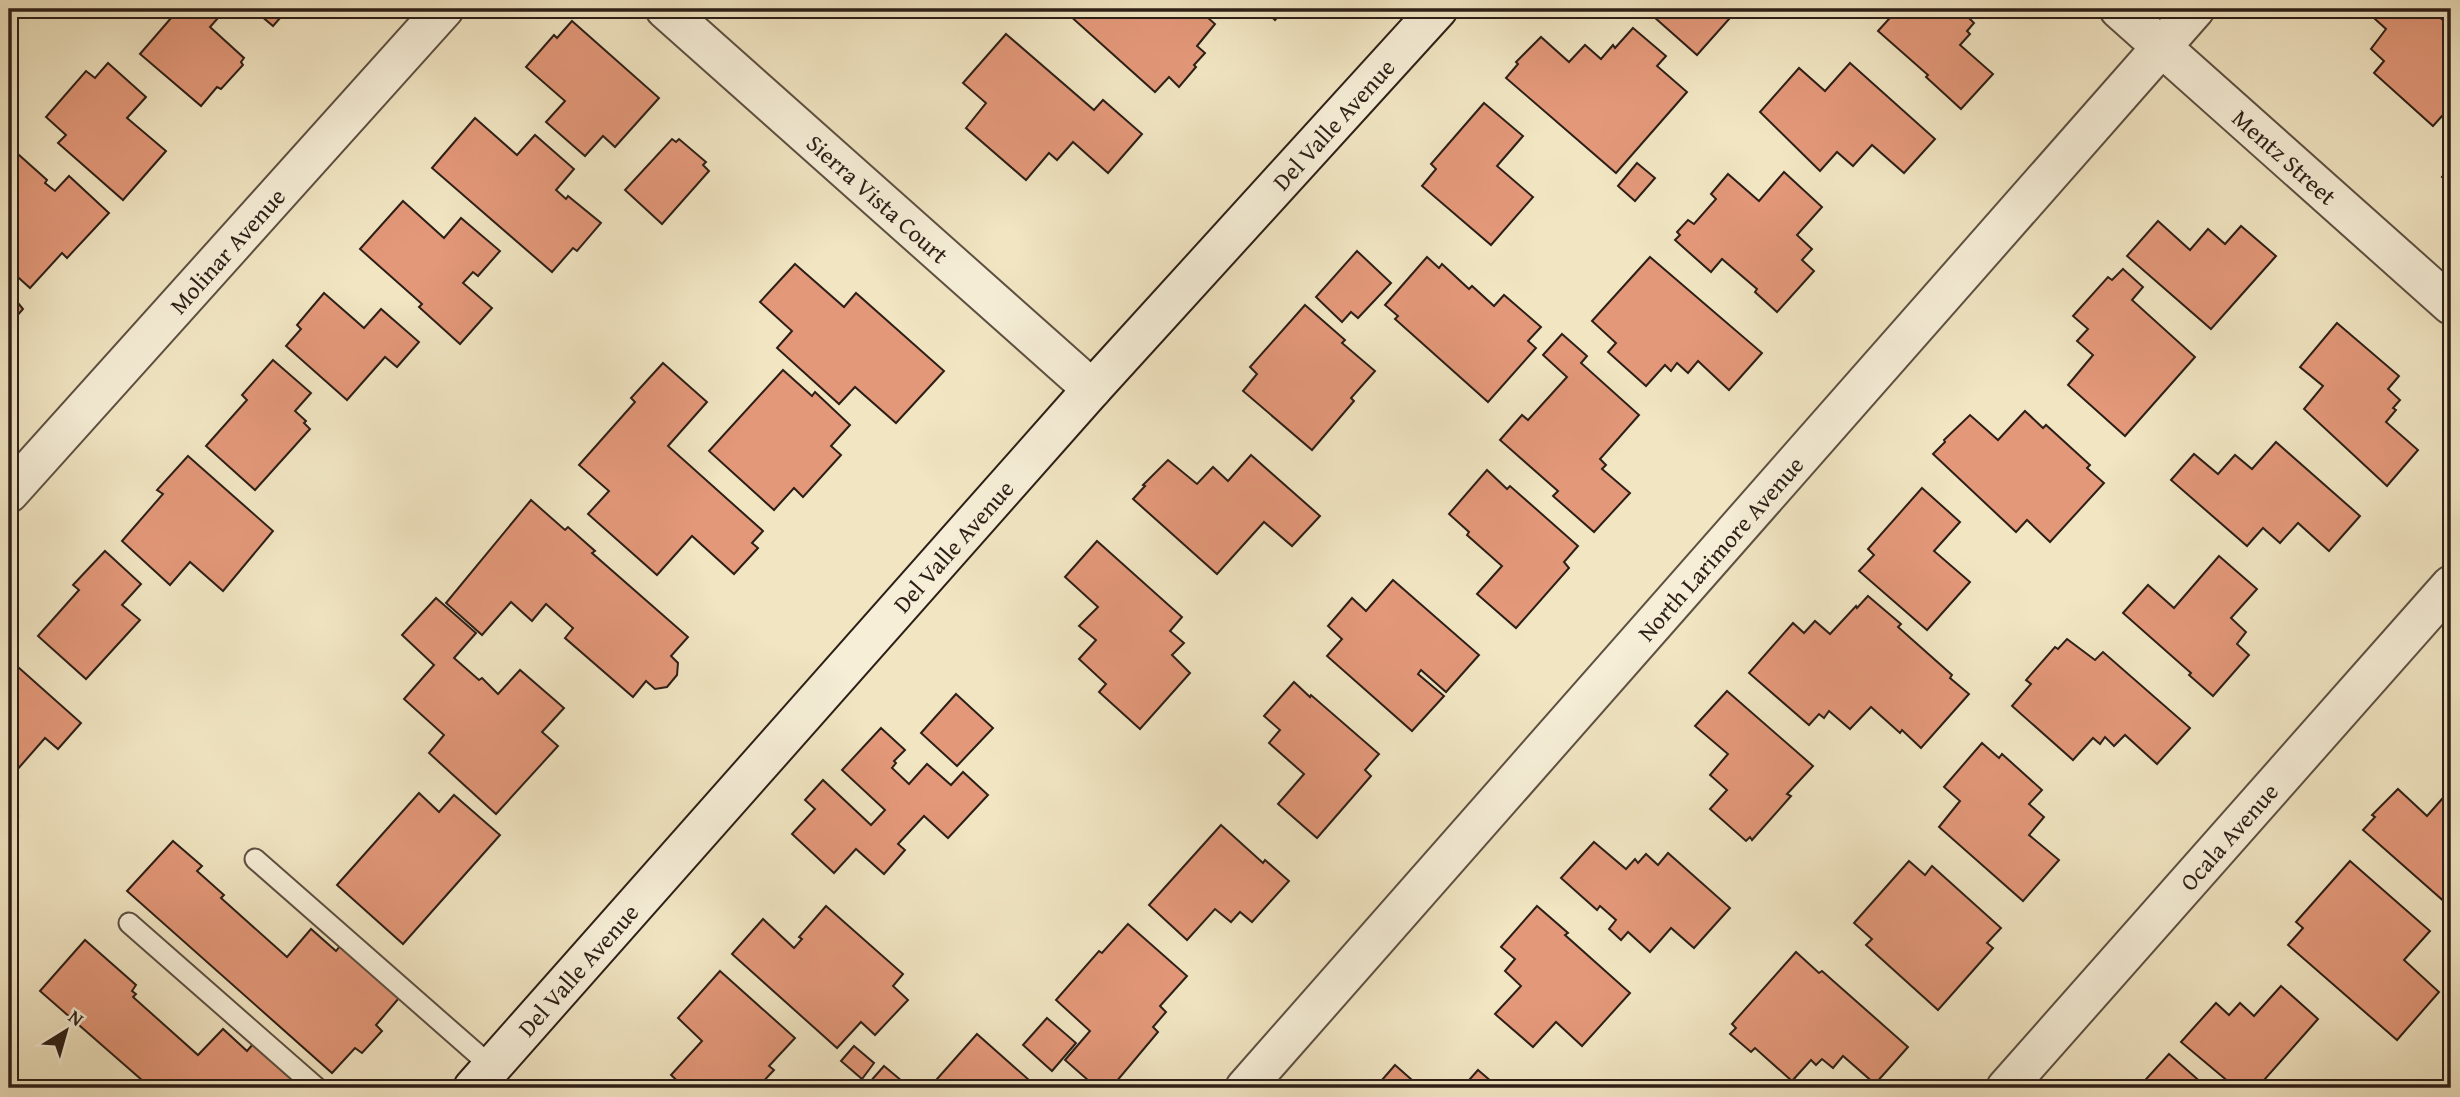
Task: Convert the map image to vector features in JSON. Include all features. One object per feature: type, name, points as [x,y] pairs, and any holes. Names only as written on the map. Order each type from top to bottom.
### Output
[{"type":"street","name":"Molinar Avenue","points":[[9,493],[444,9]]},
{"type":"street","name":"Del Valle Avenue","points":[[483,1078],[1092,389],[1438,9]]},
{"type":"street","name":"Mentz Street","points":[[2119,9],[2451,305]]},
{"type":"street","name":"North Larimore Avenue","points":[[1245,1088],[2195,9]]},
{"type":"street","name":"Sierra Vista Court","points":[[668,10],[1092,389]]},
{"type":"street","name":"Ocala Avenue","points":[[2006,1088],[2451,584]]},
{"type":"lane","points":[[255,859],[483,1078]]},
{"type":"lane","points":[[129,923],[317,1088]]},
{"type":"building","points":[[177,9],[226,9],[210,27],[244,58],[241,62],[243,65],[221,89],[217,87],[201,106],[140,54]]},
{"type":"building","points":[[253,9],[288,9],[273,26]]},
{"type":"building","points":[[1073,9],[1165,9],[1173,16],[1179,9],[1198,9],[1215,24],[1197,46],[1205,53],[1179,87],[1169,77],[1155,92],[1068,14]]},
{"type":"building","points":[[1263,9],[1285,9],[1275,20]]},
{"type":"building","points":[[1645,9],[1738,9],[1697,55]]},
{"type":"building","points":[[1898,9],[1965,9],[1963,12],[1974,23],[1967,31],[1970,34],[1960,45],[1993,74],[1961,109],[1926,77],[1928,75],[1878,31]]},
{"type":"building","points":[[2364,9],[2430,9],[2451,27],[2451,106],[2433,126],[2374,73],[2384,61],[2371,49],[2386,29]]},
{"type":"building","points":[[572,21],[659,98],[615,147],[603,136],[585,156],[546,122],[565,101],[526,67],[554,35],[557,38]]},
{"type":"building","points":[[1633,28],[1666,56],[1657,66],[1687,92],[1616,173],[1506,78],[1518,64],[1516,62],[1541,37],[1569,62],[1585,45],[1601,59]]},
{"type":"building","points":[[1006,34],[1094,110],[1103,100],[1142,134],[1108,173],[1073,142],[1057,160],[1049,153],[1026,180],[966,128],[986,103],[963,83]]},
{"type":"building","points":[[108,63],[146,97],[127,118],[166,151],[123,200],[58,143],[66,135],[46,117],[86,71],[95,78]]},
{"type":"building","points":[[1850,63],[1935,139],[1904,173],[1872,145],[1853,166],[1837,152],[1820,171],[1760,112],[1799,68],[1825,91]]},
{"type":"building","points":[[1484,103],[1523,136],[1497,166],[1533,197],[1491,245],[1422,186],[1436,169],[1431,164]]},
{"type":"building","points":[[475,118],[517,155],[535,135],[574,169],[556,190],[566,199],[568,196],[601,223],[577,251],[573,248],[552,272],[432,168]]},
{"type":"building","points":[[672,139],[676,142],[679,139],[706,162],[703,165],[709,171],[662,224],[625,190]]},
{"type":"building","points":[[9,146],[47,180],[45,183],[55,191],[69,176],[109,213],[67,258],[62,253],[30,288],[9,269]]},
{"type":"building","points":[[1637,163],[1655,178],[1635,201],[1618,186]]},
{"type":"building","points":[[2451,167],[2451,185],[2442,177]]},
{"type":"building","points":[[1784,172],[1822,207],[1797,235],[1812,249],[1802,260],[1814,271],[1777,312],[1755,292],[1757,289],[1722,259],[1711,272],[1675,240],[1680,235],[1677,232],[1688,220],[1694,224],[1716,199],[1711,194],[1728,174],[1759,201]]},
{"type":"building","points":[[403,201],[444,238],[461,218],[500,251],[478,276],[473,272],[463,283],[492,308],[460,344],[419,307],[422,304],[360,249]]},
{"type":"building","points":[[2158,221],[2190,250],[2208,229],[2225,244],[2241,226],[2276,256],[2211,329],[2127,256]]},
{"type":"building","points":[[1357,251],[1391,283],[1358,318],[1351,312],[1342,322],[1316,297]]},
{"type":"building","points":[[1427,257],[1439,268],[1442,264],[1469,289],[1472,286],[1494,306],[1504,295],[1541,327],[1528,341],[1536,348],[1488,402],[1395,319],[1398,316],[1385,305]]},
{"type":"building","points":[[1650,257],[1762,353],[1729,390],[1698,361],[1688,373],[1677,363],[1671,371],[1665,365],[1646,386],[1608,352],[1616,343],[1592,321]]},
{"type":"building","points":[[795,264],[844,307],[856,293],[944,371],[896,423],[855,387],[839,404],[777,348],[792,331],[760,302]]},
{"type":"building","points":[[2123,269],[2143,287],[2132,300],[2195,357],[2125,436],[2068,385],[2093,355],[2077,341],[2088,329],[2073,316],[2108,277],[2112,280]]},
{"type":"building","points":[[9,292],[23,309],[9,325]]},
{"type":"building","points":[[324,293],[364,328],[381,309],[419,342],[397,367],[385,357],[347,400],[286,346],[301,329],[297,325]]},
{"type":"building","points":[[1305,305],[1345,340],[1342,343],[1375,371],[1351,398],[1354,401],[1312,450],[1243,391],[1257,374],[1250,367]]},
{"type":"building","points":[[2337,323],[2399,376],[2388,389],[2400,400],[2386,422],[2418,450],[2387,486],[2304,409],[2323,386],[2300,367]]},
{"type":"building","points":[[1562,334],[1587,356],[1581,363],[1639,415],[1600,459],[1606,465],[1602,469],[1630,493],[1594,532],[1553,496],[1558,491],[1500,440],[1522,415],[1528,420],[1567,377],[1543,355]]},
{"type":"building","points":[[273,360],[311,393],[295,411],[310,429],[255,490],[206,446],[247,400],[242,395]]},
{"type":"building","points":[[663,363],[707,402],[668,446],[763,531],[752,543],[758,548],[734,574],[692,536],[657,575],[588,514],[609,491],[579,465],[635,402],[631,398]]},
{"type":"building","points":[[783,370],[812,396],[815,392],[850,425],[831,446],[841,455],[803,497],[794,488],[774,510],[709,451]]},
{"type":"building","points":[[2025,411],[2043,428],[2046,425],[2090,465],[2087,468],[2104,483],[2050,542],[2027,520],[2016,532],[1933,454],[1970,415],[1998,440]]},
{"type":"building","points":[[2276,442],[2360,516],[2329,551],[2298,523],[2280,543],[2263,528],[2247,546],[2171,480],[2194,454],[2218,474],[2235,455],[2252,469]]},
{"type":"building","points":[[1251,455],[1320,516],[1292,546],[1264,522],[1217,574],[1133,499],[1168,460],[1197,484],[1213,467],[1228,481]]},
{"type":"building","points":[[188,456],[273,531],[223,591],[190,562],[170,585],[122,541],[163,494],[157,490]]},
{"type":"building","points":[[1487,470],[1507,489],[1510,486],[1578,546],[1564,562],[1569,568],[1516,628],[1477,594],[1502,566],[1467,535],[1469,532],[1449,514]]},
{"type":"building","points":[[1922,488],[1960,522],[1934,551],[1970,582],[1927,630],[1859,571],[1874,555],[1868,549]]},
{"type":"building","points":[[531,500],[565,530],[568,527],[595,551],[592,553],[688,637],[671,656],[678,663],[677,675],[667,687],[655,689],[646,681],[633,697],[565,638],[573,628],[546,604],[532,621],[511,602],[482,635],[446,603]]},
{"type":"building","points":[[1097,541],[1182,617],[1170,631],[1184,643],[1172,655],[1190,673],[1140,729],[1099,692],[1106,684],[1079,659],[1096,640],[1079,626],[1098,607],[1065,577]]},
{"type":"building","points":[[105,551],[141,584],[122,605],[140,620],[86,679],[38,636],[79,590],[73,585]]},
{"type":"building","points":[[2219,556],[2257,589],[2231,618],[2246,632],[2237,644],[2249,655],[2213,696],[2123,613],[2148,585],[2174,608]]},
{"type":"building","points":[[1393,580],[1479,655],[1446,692],[1421,670],[1418,674],[1444,696],[1412,731],[1327,656],[1342,639],[1328,626],[1352,598],[1366,611]]},
{"type":"building","points":[[1868,596],[1901,624],[1898,627],[1952,675],[1950,678],[1969,694],[1921,748],[1871,707],[1850,729],[1829,711],[1824,718],[1819,714],[1809,725],[1749,673],[1793,623],[1804,633],[1815,621],[1830,634]]},
{"type":"building","points":[[436,598],[476,633],[454,658],[479,680],[482,678],[498,694],[520,670],[564,708],[542,732],[558,746],[496,814],[429,753],[444,735],[404,699],[434,665],[402,635]]},
{"type":"building","points":[[2067,639],[2095,660],[2103,652],[2190,728],[2157,764],[2125,735],[2114,746],[2105,737],[2100,744],[2093,738],[2073,760],[2012,706],[2031,684],[2026,680],[2055,647],[2058,649]]},
{"type":"building","points":[[9,659],[81,723],[58,749],[45,738],[9,779]]},
{"type":"building","points":[[1294,682],[1379,754],[1365,770],[1371,776],[1317,838],[1278,804],[1304,774],[1269,743],[1280,730],[1264,716]]},
{"type":"building","points":[[1727,691],[1813,766],[1787,794],[1791,796],[1752,840],[1750,837],[1746,841],[1710,809],[1727,790],[1710,775],[1728,754],[1695,726]]},
{"type":"building","points":[[956,694],[993,728],[957,766],[921,733]]},
{"type":"building","points":[[881,728],[905,750],[894,761],[896,763],[892,768],[909,784],[927,764],[951,785],[963,772],[988,795],[948,838],[924,816],[898,844],[905,850],[884,874],[856,849],[834,873],[792,834],[815,809],[805,800],[823,780],[871,825],[885,810],[842,770]]},
{"type":"building","points":[[1982,743],[1999,758],[2002,754],[2042,790],[2029,804],[2044,817],[2029,835],[2059,860],[2023,901],[1939,827],[1960,801],[1944,787]]},
{"type":"building","points":[[2398,789],[2427,816],[2442,799],[2451,807],[2451,899],[2447,904],[2363,830],[2375,817],[2372,815]]},
{"type":"building","points":[[419,793],[439,812],[454,795],[500,835],[403,944],[337,885]]},
{"type":"building","points":[[9,807],[18,816],[9,826]]},
{"type":"building","points":[[1221,825],[1263,863],[1265,860],[1289,881],[1252,922],[1240,912],[1231,922],[1215,909],[1187,940],[1149,905]]},
{"type":"building","points":[[173,841],[202,866],[197,871],[224,895],[221,898],[287,957],[311,929],[336,951],[340,946],[399,998],[376,1025],[382,1031],[362,1053],[355,1048],[332,1073],[127,891]]},
{"type":"building","points":[[1594,842],[1626,869],[1635,859],[1638,863],[1646,854],[1658,865],[1668,853],[1730,908],[1694,948],[1671,928],[1650,952],[1628,932],[1621,940],[1609,929],[1616,920],[1600,906],[1597,910],[1561,878]]},
{"type":"building","points":[[1909,861],[1925,875],[1932,866],[2001,928],[1987,943],[1993,948],[1938,1010],[1866,945],[1872,939],[1854,923]]},
{"type":"building","points":[[2350,861],[2430,931],[2404,960],[2439,992],[2397,1040],[2288,945],[2303,928],[2296,922]]},
{"type":"building","points":[[826,906],[903,974],[893,986],[908,1000],[875,1035],[861,1022],[837,1048],[732,954],[763,919],[794,948],[802,939],[799,937]]},
{"type":"building","points":[[1537,906],[1630,993],[1582,1046],[1556,1022],[1533,1047],[1495,1014],[1521,986],[1505,971],[1515,959],[1501,947]]},
{"type":"building","points":[[1128,924],[1187,976],[1160,1006],[1166,1012],[1153,1027],[1158,1032],[1111,1088],[1097,1088],[1065,1060],[1090,1031],[1056,1000],[1099,951],[1102,953]]},
{"type":"building","points":[[85,940],[136,985],[132,991],[136,994],[133,997],[198,1055],[223,1029],[247,1051],[253,1044],[302,1088],[151,1088],[40,991]]},
{"type":"building","points":[[1796,952],[1819,973],[1822,971],[1908,1047],[1875,1084],[1843,1056],[1833,1068],[1822,1059],[1816,1065],[1811,1060],[1792,1081],[1755,1048],[1751,1052],[1730,1034],[1736,1028],[1732,1024]]},
{"type":"building","points":[[720,971],[795,1038],[769,1066],[774,1070],[757,1088],[685,1088],[671,1075],[702,1041],[678,1018]]},
{"type":"building","points":[[2281,986],[2318,1019],[2257,1088],[2236,1088],[2181,1042],[2216,1003],[2229,1015],[2240,1003],[2254,1016]]},
{"type":"building","points":[[1047,1018],[1076,1043],[1052,1071],[1023,1045]]},
{"type":"building","points":[[977,1034],[1038,1088],[929,1088]]},
{"type":"building","points":[[854,1046],[874,1063],[862,1079],[841,1061]]},
{"type":"building","points":[[2169,1054],[2204,1085],[2201,1088],[2138,1088]]},
{"type":"building","points":[[1395,1065],[1421,1088],[1375,1088]]},
{"type":"building","points":[[884,1066],[902,1081],[896,1088],[874,1088],[869,1083]]},
{"type":"building","points":[[1478,1070],[1499,1088],[1462,1088]]}]
